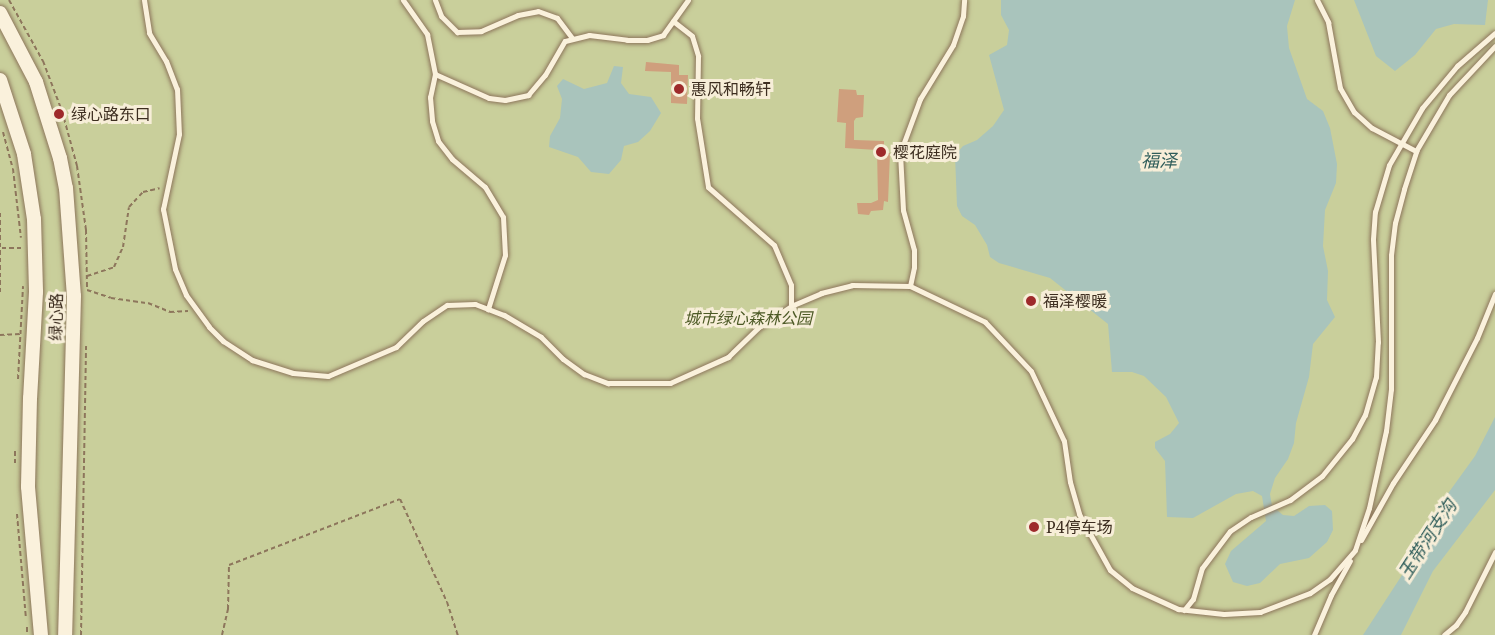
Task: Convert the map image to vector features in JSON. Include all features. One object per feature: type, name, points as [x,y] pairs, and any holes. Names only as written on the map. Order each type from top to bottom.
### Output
[{"type":"main road","name":"绿心路","points":[[0,13],[36,82],[60,158],[66,188],[74,296],[65,635]]},
{"type":"main road","name":"绿心路","points":[[0,80],[24,154],[36,247],[28,487],[41,635]]},
{"type":"lane","points":[[144,0],[149,33],[166,60],[177,89],[179,134],[164,209],[175,269],[195,309],[223,341],[252,360],[293,373],[328,376],[396,347],[423,321],[447,305],[475,304],[541,337],[563,360],[584,374],[608,383],[670,383],[728,357],[759,327],[791,306],[821,293],[852,285],[910,286],[985,322],[1031,371],[1064,441],[1070,482],[1079,514],[1110,570],[1132,588],[1184,610],[1224,614],[1260,612],[1310,593],[1330,579],[1356,550],[1369,508],[1386,431],[1391,389],[1391,255],[1395,223],[1416,151],[1449,95],[1495,46]]},
{"type":"lane","points":[[403,0],[407,2],[428,34],[435,74],[430,97],[432,121],[438,141],[452,159],[485,187],[503,217],[505,255],[488,309]]},
{"type":"lane","points":[[435,0],[441,16],[457,32],[481,31],[518,15],[538,11],[557,18],[572,38]]},
{"type":"lane","points":[[435,74],[489,98],[506,100],[528,95],[545,75],[565,41],[588,34],[647,40],[663,35],[688,0]]},
{"type":"lane","points":[[910,286],[914,267],[914,250],[903,210],[900,153],[920,99],[953,45],[963,16],[964,0]]},
{"type":"lane","points":[[1317,0],[1328,22],[1340,88],[1354,112],[1372,128],[1416,151]]},
{"type":"lane","points":[[673,21],[692,36],[698,56],[697,118],[708,187],[774,245],[791,285],[791,306]]},
{"type":"lane","points":[[1184,610],[1193,599],[1202,568],[1230,531],[1251,517],[1290,500],[1322,476],[1352,439],[1365,415],[1376,377],[1378,342],[1373,239],[1375,212],[1389,165],[1422,108],[1456,66],[1495,33]]},
{"type":"lane","points":[[1314,635],[1331,595],[1393,483],[1435,420],[1477,338],[1495,294]]},
{"type":"lane","points":[[1444,635],[1456,625],[1465,612],[1495,552]]},
{"type":"path","points":[[87,276],[114,267],[123,247],[129,207],[143,192],[168,186]]},
{"type":"path","points":[[0,213],[2,248],[0,295]]},
{"type":"path","points":[[2,248],[36,247]]},
{"type":"path","points":[[87,290],[111,298],[148,303],[180,314],[195,309]]},
{"type":"path","points":[[0,335],[20,334]]},
{"type":"path","points":[[222,635],[228,609],[229,565],[400,499],[447,602],[458,635]]},
{"type":"green space","name":"城市绿心森林公园","points":[[0,0],[1495,0],[1495,635],[0,635]]},
{"type":"water","name":"福泽","points":[[1001,0],[1295,0],[1287,26],[1289,48],[1307,99],[1323,111],[1330,128],[1337,164],[1336,183],[1325,210],[1323,246],[1328,271],[1327,300],[1335,317],[1313,344],[1309,377],[1296,423],[1294,443],[1288,459],[1275,478],[1270,494],[1272,506],[1283,515],[1294,516],[1309,506],[1325,505],[1332,511],[1333,530],[1327,542],[1309,558],[1280,564],[1260,583],[1247,586],[1233,582],[1225,564],[1231,551],[1266,521],[1262,496],[1253,491],[1236,494],[1193,518],[1167,517],[1165,461],[1155,448],[1155,442],[1170,434],[1179,423],[1166,397],[1144,376],[1132,372],[1112,372],[1108,324],[1050,278],[999,263],[990,257],[987,245],[975,225],[962,216],[957,206],[955,155],[963,146],[977,140],[993,126],[1004,110],[989,55],[1007,45],[1009,30],[1001,15]]},
{"type":"water","points":[[1354,0],[1488,0],[1485,25],[1454,24],[1436,29],[1415,55],[1395,71],[1376,56]]},
{"type":"water","points":[[614,66],[623,67],[621,83],[629,94],[651,97],[661,113],[650,131],[638,142],[624,146],[621,160],[609,174],[591,172],[578,157],[549,147],[550,136],[560,118],[562,99],[557,86],[563,79],[584,89],[607,83]]},
{"type":"water","name":"玉带河支沟","points":[[1495,417],[1495,490],[1433,571],[1401,635],[1363,635],[1404,572],[1449,492],[1475,456]]},
{"type":"building","name":"惠风和畅轩","points":[[646,62],[679,65],[679,75],[688,75],[687,104],[671,103],[671,72],[645,71]]},
{"type":"building","name":"樱花庭院","points":[[839,89],[856,90],[857,95],[864,95],[863,117],[856,118],[854,121],[854,140],[884,141],[884,153],[890,153],[888,202],[884,201],[883,210],[871,211],[869,215],[858,214],[857,203],[871,203],[878,200],[877,150],[845,148],[846,123],[837,122]]},
{"type":"place","name":"惠风和畅轩","points":[[679,89]]},
{"type":"place","name":"绿心路东口","points":[[59,114]]},
{"type":"place","name":"樱花庭院","points":[[881,152]]},
{"type":"place","name":"福泽樱暖","points":[[1031,301]]},
{"type":"place","name":"P4停车场","points":[[1034,527]]}]
